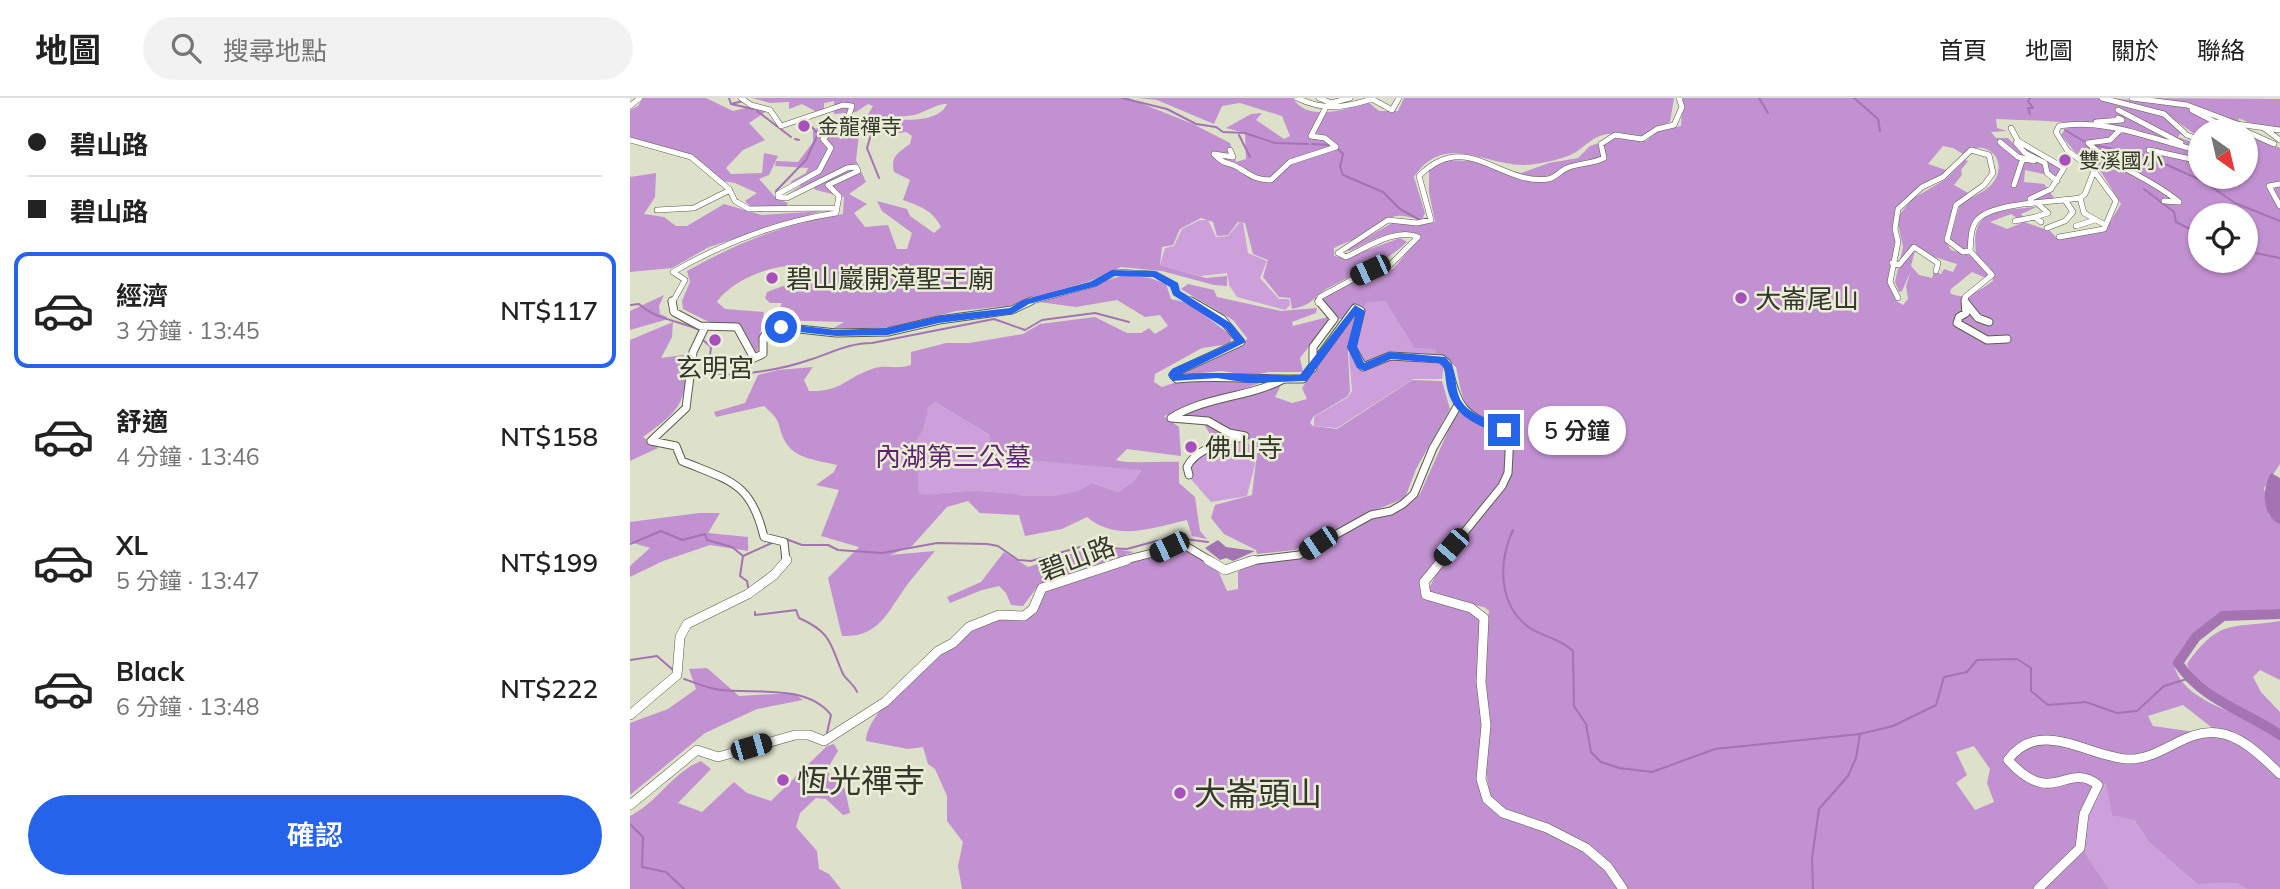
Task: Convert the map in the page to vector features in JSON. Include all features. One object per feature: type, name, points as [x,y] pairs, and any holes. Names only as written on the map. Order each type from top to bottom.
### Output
[{"type":"street","points":[[630,106],[640,98]]},
{"type":"street","points":[[741,98],[751,105],[770,110],[781,126],[843,105],[852,106],[849,115],[822,139],[831,148],[819,171],[778,197],[787,198],[847,168],[856,167],[858,171],[828,185],[839,196],[833,215],[791,220],[717,247],[673,272],[685,279],[683,288],[672,300],[672,310],[694,324],[705,327],[737,327],[756,358],[763,354],[763,338],[771,326],[836,333],[888,332],[939,320],[1012,310],[1026,302],[1094,284],[1112,273],[1155,274],[1175,285],[1176,293],[1229,326],[1241,342],[1176,372],[1175,378],[1225,375],[1249,380],[1303,379],[1351,311],[1359,309],[1361,318],[1352,347],[1360,366],[1365,368],[1390,356],[1442,359],[1450,368],[1458,405],[1473,418],[1510,434],[1508,473],[1502,486],[1424,582],[1426,595],[1471,608],[1484,618],[1481,682],[1486,728],[1480,766],[1487,798],[1494,808],[1505,814],[1535,823],[1591,853],[1609,866],[1623,889]]},
{"type":"street","points":[[1297,98],[1304,103],[1325,108],[1344,109],[1367,99],[1392,110],[1399,98]]},
{"type":"street","points":[[1319,98],[1331,103],[1350,98]]},
{"type":"street","points":[[1313,368],[1309,357],[1312,346],[1334,318],[1318,303],[1320,297],[1370,270],[1389,265],[1418,237],[1409,233],[1380,241],[1346,257],[1338,253],[1388,219],[1417,223],[1431,220],[1423,204],[1419,176],[1431,163],[1447,156],[1465,158],[1538,178],[1552,178],[1569,167],[1591,165],[1604,158],[1601,144],[1615,135],[1643,139],[1657,129],[1674,125],[1682,107],[1679,98]]},
{"type":"street","points":[[2102,98],[2164,114],[2188,135]]},
{"type":"street","points":[[2132,98],[2204,111],[2236,124],[2280,130]]},
{"type":"street","points":[[2195,98],[2193,102],[2204,111]]},
{"type":"street","points":[[2175,104],[2208,119]]},
{"type":"street","points":[[1230,150],[1233,157],[1214,154],[1222,163],[1241,168],[1244,173],[1257,180],[1271,180],[1290,162],[1336,147],[1323,136],[1311,136],[1325,108]]},
{"type":"street","points":[[2118,110],[2159,129],[2188,148]]},
{"type":"street","points":[[2059,237],[2098,232],[2105,225],[2116,201],[2094,171],[2067,150],[2056,132],[2063,125],[2120,121],[2118,118]]},
{"type":"street","points":[[2090,124],[2188,148]]},
{"type":"street","points":[[2263,128],[2280,140]]},
{"type":"street","points":[[2015,221],[2048,213],[2030,199],[2049,191],[2064,168],[2018,141],[2010,130],[2025,153],[2045,163]]},
{"type":"street","points":[[2120,130],[2110,140],[2088,143],[2101,155],[2158,184],[2179,202],[2164,201]]},
{"type":"street","points":[[2258,137],[2273,144]]},
{"type":"street","points":[[630,140],[691,157],[730,190],[735,201],[750,209],[837,208]]},
{"type":"street","points":[[2000,142],[2018,158],[2045,163]]},
{"type":"street","points":[[1898,298],[1890,282],[1898,242],[1895,229],[1898,209],[1922,187],[1943,177],[1966,154],[1976,149],[1992,158],[1992,177],[1981,189],[1957,203],[1946,237],[1955,249],[1970,251],[1987,265],[1992,275],[1989,282],[1975,288],[1965,298],[1966,313],[1959,317],[1957,323],[1973,335],[2001,341],[2007,339]]},
{"type":"street","points":[[2149,150],[2188,158]]},
{"type":"street","points":[[2014,185],[2023,158]]},
{"type":"street","points":[[2045,163],[2047,173],[2057,181]]},
{"type":"street","points":[[1970,251],[1974,225],[1982,215],[2034,203],[2080,198],[2085,194],[2094,171]]},
{"type":"street","points":[[2280,184],[2269,186],[2280,206]]},
{"type":"street","points":[[657,210],[694,208],[730,190]]},
{"type":"street","points":[[2080,198],[2084,204],[2083,211],[2105,225]]},
{"type":"street","points":[[2046,229],[2065,221],[2073,212],[2065,200]]},
{"type":"street","points":[[2035,217],[2041,222]]},
{"type":"street","points":[[2076,226],[2095,220]]},
{"type":"street","points":[[1892,264],[1899,265],[1914,247],[1938,263],[1936,271]]},
{"type":"street","points":[[1966,302],[1978,318],[1989,322]]},
{"type":"street","points":[[630,715],[677,675],[681,666],[677,644],[687,624],[735,601],[787,560],[785,542],[764,537],[758,512],[739,485],[682,461],[676,446],[651,441],[683,412],[688,402],[695,341],[705,327]]},
{"type":"street","points":[[1189,475],[1187,467],[1198,453],[1245,436],[1229,433],[1208,421],[1171,418],[1215,401],[1273,386],[1284,379]]},
{"type":"street","name":"碧山路","points":[[630,805],[690,752],[696,750],[718,757],[795,735],[809,735],[824,741],[840,733],[855,718],[881,705],[938,651],[953,643],[969,627],[999,615],[1024,616],[1033,609],[1042,588],[1110,564],[1150,556],[1169,547],[1184,545],[1225,570],[1255,559],[1299,555],[1371,515],[1391,511],[1415,494],[1433,448],[1458,405]]},
{"type":"street","points":[[2038,889],[2061,863],[2078,852],[2084,812],[2096,796],[2098,785],[2091,776],[2082,774],[2050,786],[2028,779],[2008,760],[2025,743],[2053,739],[2133,759],[2202,733],[2219,733],[2245,744],[2280,774]]},
{"type":"green space","points":[[1200,220],[1208,220],[1216,237],[1228,236],[1239,223],[1243,223],[1248,253],[1267,261],[1260,278],[1279,299],[1289,299],[1290,305],[1285,310],[1237,297],[1229,285],[1227,273],[1200,276],[1160,265],[1165,248],[1174,246],[1182,229]]},
{"type":"green space","points":[[1385,301],[1414,348],[1436,350],[1432,361],[1444,363],[1442,379],[1413,379],[1337,428],[1314,426],[1314,417],[1348,397],[1352,391],[1349,355],[1365,303]]},
{"type":"green space","name":"內湖第三公墓","points":[[935,402],[990,435],[1000,458],[1141,469],[1133,482],[1118,492],[1094,483],[1080,490],[1052,496],[972,491],[919,494],[888,460],[905,451],[917,440],[928,408]]},
{"type":"green space","points":[[1248,441],[1255,464],[1247,496],[1211,502],[1189,477],[1192,459],[1215,446]]},
{"type":"green space","points":[[2107,782],[2149,842],[2197,884],[2236,883],[2247,889],[2109,889],[2085,853],[2089,814]]},
{"type":"shaded area","points":[[643,98],[706,98],[733,111],[754,106],[767,111],[749,123],[765,140],[743,150],[726,168],[731,174],[762,173],[764,153],[778,156],[769,175],[759,179],[777,199],[788,203],[784,210],[750,206],[745,201],[757,193],[735,183],[717,180],[694,156],[630,137],[630,110],[638,106]]},
{"type":"shaded area","points":[[752,98],[1128,98],[1193,124],[1230,143],[1236,162],[1246,159],[1245,133],[1226,128],[1251,114],[1262,113],[1256,120],[1284,139],[1290,136],[1282,116],[1240,103],[1222,106],[1214,124],[1157,100],[1138,98],[1293,98],[1299,106],[1308,110],[1328,112],[1368,102],[1379,111],[1398,111],[1404,98],[1674,98],[1670,122],[1641,136],[1603,135],[1571,155],[1551,161],[1523,165],[1465,154],[1438,156],[1414,177],[1425,213],[1422,220],[1394,216],[1367,233],[1334,248],[1334,256],[1345,258],[1400,238],[1407,242],[1380,262],[1330,287],[1300,307],[1292,309],[1290,298],[1279,297],[1263,277],[1268,260],[1253,254],[1245,223],[1238,222],[1228,235],[1217,236],[1213,222],[1201,218],[1180,229],[1173,245],[1162,247],[1160,265],[1206,278],[1227,276],[1227,286],[1162,271],[1121,267],[1090,281],[1008,306],[956,311],[896,327],[832,329],[844,322],[774,320],[782,303],[770,303],[765,298],[767,292],[791,283],[798,274],[791,266],[772,269],[740,282],[717,302],[725,309],[764,312],[757,354],[741,325],[711,323],[683,309],[682,301],[690,282],[687,271],[762,235],[843,214],[844,197],[816,190],[810,184],[787,193],[801,186],[790,182],[806,173],[808,168],[775,166],[776,161],[798,162],[813,142],[813,131],[831,118],[836,121],[822,134],[826,136],[842,123],[860,127],[856,160],[866,182],[849,194],[867,204],[854,213],[865,227],[888,225],[897,249],[907,249],[912,233],[882,211],[877,201],[907,209],[910,216],[934,233],[941,227],[938,221],[925,209],[903,200],[910,180],[894,172],[894,158],[910,144],[912,136],[906,132],[887,135],[878,126],[884,120],[928,118],[936,115],[947,104],[914,115],[877,117],[867,116],[873,106],[868,104],[856,112],[834,114],[834,101],[824,103],[824,109],[817,112],[802,104],[789,109],[789,102],[770,103]]},
{"type":"shaded area","points":[[1683,98],[2098,98],[2164,114],[2188,135],[2180,134],[2178,137],[2188,141],[2188,146],[2150,135],[2098,126],[1996,119],[1997,128],[2007,131],[1991,132],[1996,138],[2008,138],[2023,153],[2028,153],[2024,147],[2063,168],[2057,177],[2025,170],[2024,182],[2044,184],[2055,199],[2012,206],[1979,217],[1972,225],[1969,250],[1966,251],[1957,249],[1950,239],[1960,204],[1993,183],[1999,170],[1998,162],[1991,151],[1985,148],[1970,149],[1963,154],[1943,146],[1928,164],[1946,170],[1911,194],[1899,206],[1895,216],[1891,283],[1896,301],[1903,305],[1908,299],[1906,286],[1911,271],[1902,291],[1899,292],[1895,282],[1903,247],[1898,223],[1900,214],[1912,199],[1946,179],[1965,160],[1968,161],[1961,170],[1962,175],[1954,185],[1970,194],[1955,203],[1944,239],[1951,250],[1976,257],[1990,275],[1986,278],[1972,272],[1951,289],[1950,293],[1961,296],[1977,291],[1993,281],[1990,268],[1976,254],[1978,226],[1992,213],[2039,206],[2021,214],[2025,219],[2020,220],[2011,214],[1990,222],[2007,229],[2024,222],[2050,231],[2058,239],[2104,232],[2121,204],[2098,167],[2075,152],[2061,135],[2066,128],[2097,127],[2115,130],[2188,149],[2188,189],[2258,189],[2258,139],[2280,148],[2280,464],[2264,488],[2269,515],[2280,524],[2280,609],[2244,611],[2218,617],[2195,633],[2174,664],[2178,676],[2198,696],[2211,704],[2266,725],[2263,719],[2208,689],[2191,673],[2187,664],[2198,649],[2218,632],[2237,626],[2280,621],[2280,680],[2260,670],[2253,677],[2261,692],[2280,712],[2280,772],[2244,742],[2215,730],[2183,705],[2148,716],[2153,726],[2223,736],[2244,746],[2280,776],[2280,889],[2247,889],[2236,883],[2197,884],[2149,842],[2134,820],[2112,815],[2106,783],[2089,814],[2085,853],[2109,889],[1627,889],[1612,866],[1577,843],[1542,824],[1502,811],[1491,801],[1482,750],[1488,723],[1484,645],[1489,611],[1484,607],[1438,598],[1428,590],[1441,565],[1507,482],[1514,436],[1510,431],[1484,420],[1470,410],[1462,394],[1456,367],[1443,357],[1434,356],[1436,350],[1414,348],[1385,301],[1366,303],[1363,309],[1350,307],[1345,318],[1339,319],[1322,301],[1330,292],[1369,274],[1393,269],[1420,237],[1412,233],[1394,233],[1350,251],[1345,250],[1394,222],[1415,225],[1435,222],[1429,192],[1429,169],[1442,160],[1473,161],[1521,173],[1549,163],[1578,158],[1590,146],[1613,138],[1646,141],[1659,130],[1681,126]],"holes":[[[1915,251],[1957,264],[1953,272],[1944,269],[1941,274],[1934,272],[1932,278],[1919,275],[1911,266]],[[1974,746],[1990,769],[1987,783],[1994,802],[1975,810],[1956,783],[1967,775],[1956,752]]]},
{"type":"shaded area","points":[[2110,98],[2161,103],[2135,98],[2280,99],[2280,128],[2258,126],[2258,119],[2226,119],[2189,105],[2224,119],[2188,119],[2188,129],[2164,112]]},
{"type":"shaded area","points":[[656,173],[655,197],[644,214],[664,217],[676,226],[687,226],[724,204],[762,215],[822,211],[709,247],[672,268],[630,272],[630,177]]},
{"type":"shaded area","points":[[1124,275],[1150,278],[1166,284],[1171,299],[1188,303],[1232,336],[1230,344],[1202,348],[1155,374],[1154,382],[1162,387],[1212,376],[1266,381],[1164,416],[1179,427],[1181,456],[1127,449],[1116,460],[1179,462],[1179,483],[1195,497],[1200,531],[1207,539],[1192,536],[1187,520],[1148,529],[1123,531],[1098,525],[1087,517],[1062,529],[1025,536],[1019,515],[980,513],[968,501],[947,507],[912,546],[890,555],[935,551],[874,628],[865,633],[842,636],[828,578],[859,547],[821,536],[839,490],[816,485],[834,472],[837,465],[796,453],[786,443],[777,421],[764,406],[716,417],[714,412],[745,403],[758,375],[778,370],[813,367],[804,380],[809,391],[820,391],[836,387],[877,368],[911,365],[911,352],[946,343],[969,343],[1023,334],[1040,324],[1095,317],[1127,333],[1141,333],[1149,328],[1155,334],[1168,326],[1160,315],[1145,317],[1117,300],[1076,307],[1039,302]],"holes":[[[935,402],[990,435],[991,451],[1000,458],[1141,470],[1133,482],[1118,492],[1093,483],[1080,490],[1052,496],[972,491],[919,494],[917,464],[890,460],[917,440],[924,427],[928,408]]]},
{"type":"shaded area","points":[[1188,284],[1214,290],[1217,297],[1281,311],[1317,308],[1316,313],[1292,322],[1293,326],[1328,317],[1328,322],[1300,358],[1303,372],[1268,372],[1252,376],[1222,371],[1179,375],[1192,364],[1245,345],[1247,338],[1233,320],[1181,289]]},
{"type":"shaded area","points":[[664,295],[659,306],[660,314],[667,317],[665,320],[630,330],[630,311]]},
{"type":"shaded area","points":[[1353,313],[1357,313],[1348,352],[1350,391],[1348,396],[1313,417],[1310,423],[1313,426],[1337,429],[1412,380],[1442,381],[1450,409],[1416,469],[1405,498],[1366,514],[1295,550],[1257,554],[1256,550],[1224,534],[1211,518],[1215,505],[1252,495],[1257,452],[1243,431],[1236,431],[1230,440],[1214,441],[1204,424],[1178,415],[1282,383],[1275,397],[1292,403],[1307,399],[1302,388]]},
{"type":"shaded area","points":[[673,322],[672,337],[661,358],[690,354],[683,394],[674,411],[643,437],[658,448],[630,461],[630,340]]},
{"type":"shaded area","points":[[1457,411],[1509,437],[1505,475],[1499,486],[1435,563],[1424,594],[1481,617],[1483,731],[1478,756],[1487,801],[1577,848],[1608,873],[1620,889],[962,889],[958,866],[963,842],[947,821],[947,796],[935,769],[928,764],[923,747],[908,749],[866,741],[870,726],[899,689],[942,652],[984,624],[1002,616],[1021,618],[1041,595],[1055,585],[1181,546],[1217,568],[1227,591],[1238,589],[1238,572],[1246,564],[1284,559],[1413,501],[1420,494]]},
{"type":"shaded area","points":[[2271,473],[2280,478],[2280,524],[2269,515],[2266,508],[2266,486]]},
{"type":"shaded area","points":[[720,513],[708,533],[748,537],[748,551],[710,545],[663,561],[630,577],[630,566],[650,548],[630,542],[630,522]]},
{"type":"shaded area","points":[[1218,540],[1226,547],[1255,551],[1233,561],[1226,558],[1220,560],[1205,548]]},
{"type":"shaded area","points":[[1080,551],[1134,552],[1061,577],[1035,590],[1023,606],[1011,605],[1006,593],[999,586],[950,603],[947,597],[981,582],[1004,552],[1028,567]]},
{"type":"shaded area","points":[[707,668],[739,696],[793,693],[803,700],[757,709],[705,733],[630,795],[630,723],[668,709],[696,689],[689,669]]},
{"type":"shaded area","points":[[834,744],[838,751],[826,771],[845,789],[850,813],[843,815],[826,799],[816,798],[800,813],[796,827],[817,851],[819,869],[829,874],[841,889],[630,889],[630,816],[691,766],[701,761],[711,769],[678,803],[702,812],[734,782],[747,793],[771,801],[827,746]]},
{"type":"waterway","points":[[729,98],[731,104]]},
{"type":"waterway","points":[[1122,98],[1167,109],[1196,124],[1216,127],[1223,132],[1245,133],[1275,143],[1308,144]]},
{"type":"waterway","points":[[1759,98],[1768,113]]},
{"type":"waterway","points":[[1854,98],[1878,119],[1880,131]]},
{"type":"waterway","points":[[2030,98],[2028,101],[2033,108],[2028,108],[2030,114]]},
{"type":"waterway","points":[[731,104],[743,101]]},
{"type":"waterway","points":[[731,104],[753,109]]},
{"type":"waterway","points":[[757,111],[791,137]]},
{"type":"waterway","points":[[843,122],[868,126],[872,131],[867,148],[879,178]]},
{"type":"waterway","points":[[776,191],[806,160],[818,134],[812,127]]},
{"type":"waterway","points":[[2065,130],[2085,142]]},
{"type":"waterway","points":[[1239,135],[1250,157]]},
{"type":"waterway","points":[[795,139],[799,140]]},
{"type":"waterway","points":[[1312,144],[1330,145]]},
{"type":"waterway","points":[[2094,145],[2147,156],[2203,181],[2235,203],[2280,221]]},
{"type":"waterway","points":[[1338,149],[1343,154],[1340,167],[1343,175],[1383,192],[1400,209],[1420,220]]},
{"type":"waterway","points":[[2144,189],[2174,212],[2176,222],[2188,228]]},
{"type":"waterway","points":[[2258,254],[2280,258]]},
{"type":"waterway","points":[[630,305],[639,304],[660,316],[700,330]]},
{"type":"waterway","points":[[703,340],[711,347],[709,366],[718,375],[776,369],[856,345],[994,319],[1025,330],[1042,320],[1095,313],[1129,322]]},
{"type":"waterway","points":[[1513,530],[1503,569],[1507,596],[1519,619],[1530,628],[1573,651],[1574,706],[1586,724],[1591,752],[1601,762],[1619,768],[1652,772],[1715,749],[1860,734]]},
{"type":"waterway","points":[[630,544],[661,531],[682,540],[705,534],[707,540],[732,547],[743,556]]},
{"type":"waterway","points":[[786,539],[802,545],[828,545],[838,550],[882,553],[937,543],[987,544],[998,546],[1018,560],[1031,561],[1080,547],[1127,549],[1156,541],[1185,539],[1208,542]]},
{"type":"waterway","points":[[743,556],[774,542]]},
{"type":"waterway","points":[[743,556],[740,576],[747,581],[748,587]]},
{"type":"waterway","points":[[755,612],[755,615],[796,610],[799,618],[818,629],[829,641],[843,674],[857,692]]},
{"type":"waterway","points":[[2280,614],[2223,616],[2196,637],[2178,663],[2199,687],[2280,735]]},
{"type":"waterway","points":[[630,660],[657,656],[673,670]]},
{"type":"waterway","points":[[1860,734],[1893,726],[1936,705],[1944,677],[1967,672],[1977,660],[2017,659],[2031,668],[2031,691],[2048,705],[2086,702],[2117,713],[2137,711],[2164,686],[2187,679]]},
{"type":"waterway","points":[[684,679],[716,689],[780,692],[809,699],[821,705],[831,715],[827,733]]},
{"type":"waterway","points":[[1813,889],[1812,858],[1819,809],[1848,776],[1856,758],[1860,734]]},
{"type":"waterway","points":[[630,824],[643,837],[642,867],[666,872],[684,889]]},
{"type":"place","name":"金龍禪寺","points":[[804,126]]},
{"type":"place","name":"雙溪國小","points":[[2065,160]]},
{"type":"place","name":"碧山巖開漳聖王廟","points":[[772,278]]},
{"type":"place","name":"大崙尾山","points":[[1741,298]]},
{"type":"place","name":"玄明宮","points":[[715,340]]},
{"type":"place","name":"佛山寺","points":[[1191,447]]},
{"type":"place","name":"恆光禪寺","points":[[783,780]]},
{"type":"place","name":"大崙頭山","points":[[1180,793]]},
{"type":"route","points":[[781,327],[836,333],[888,332],[978,313],[1008,312],[1026,302],[1094,284],[1116,272],[1155,274],[1175,285],[1176,293],[1229,326],[1241,342],[1176,372],[1173,375],[1177,379],[1209,375],[1249,380],[1303,379],[1311,372],[1333,336],[1355,308],[1361,311],[1361,318],[1352,347],[1360,366],[1365,368],[1390,356],[1442,359],[1450,368],[1458,405],[1473,418],[1504,430]]}]
